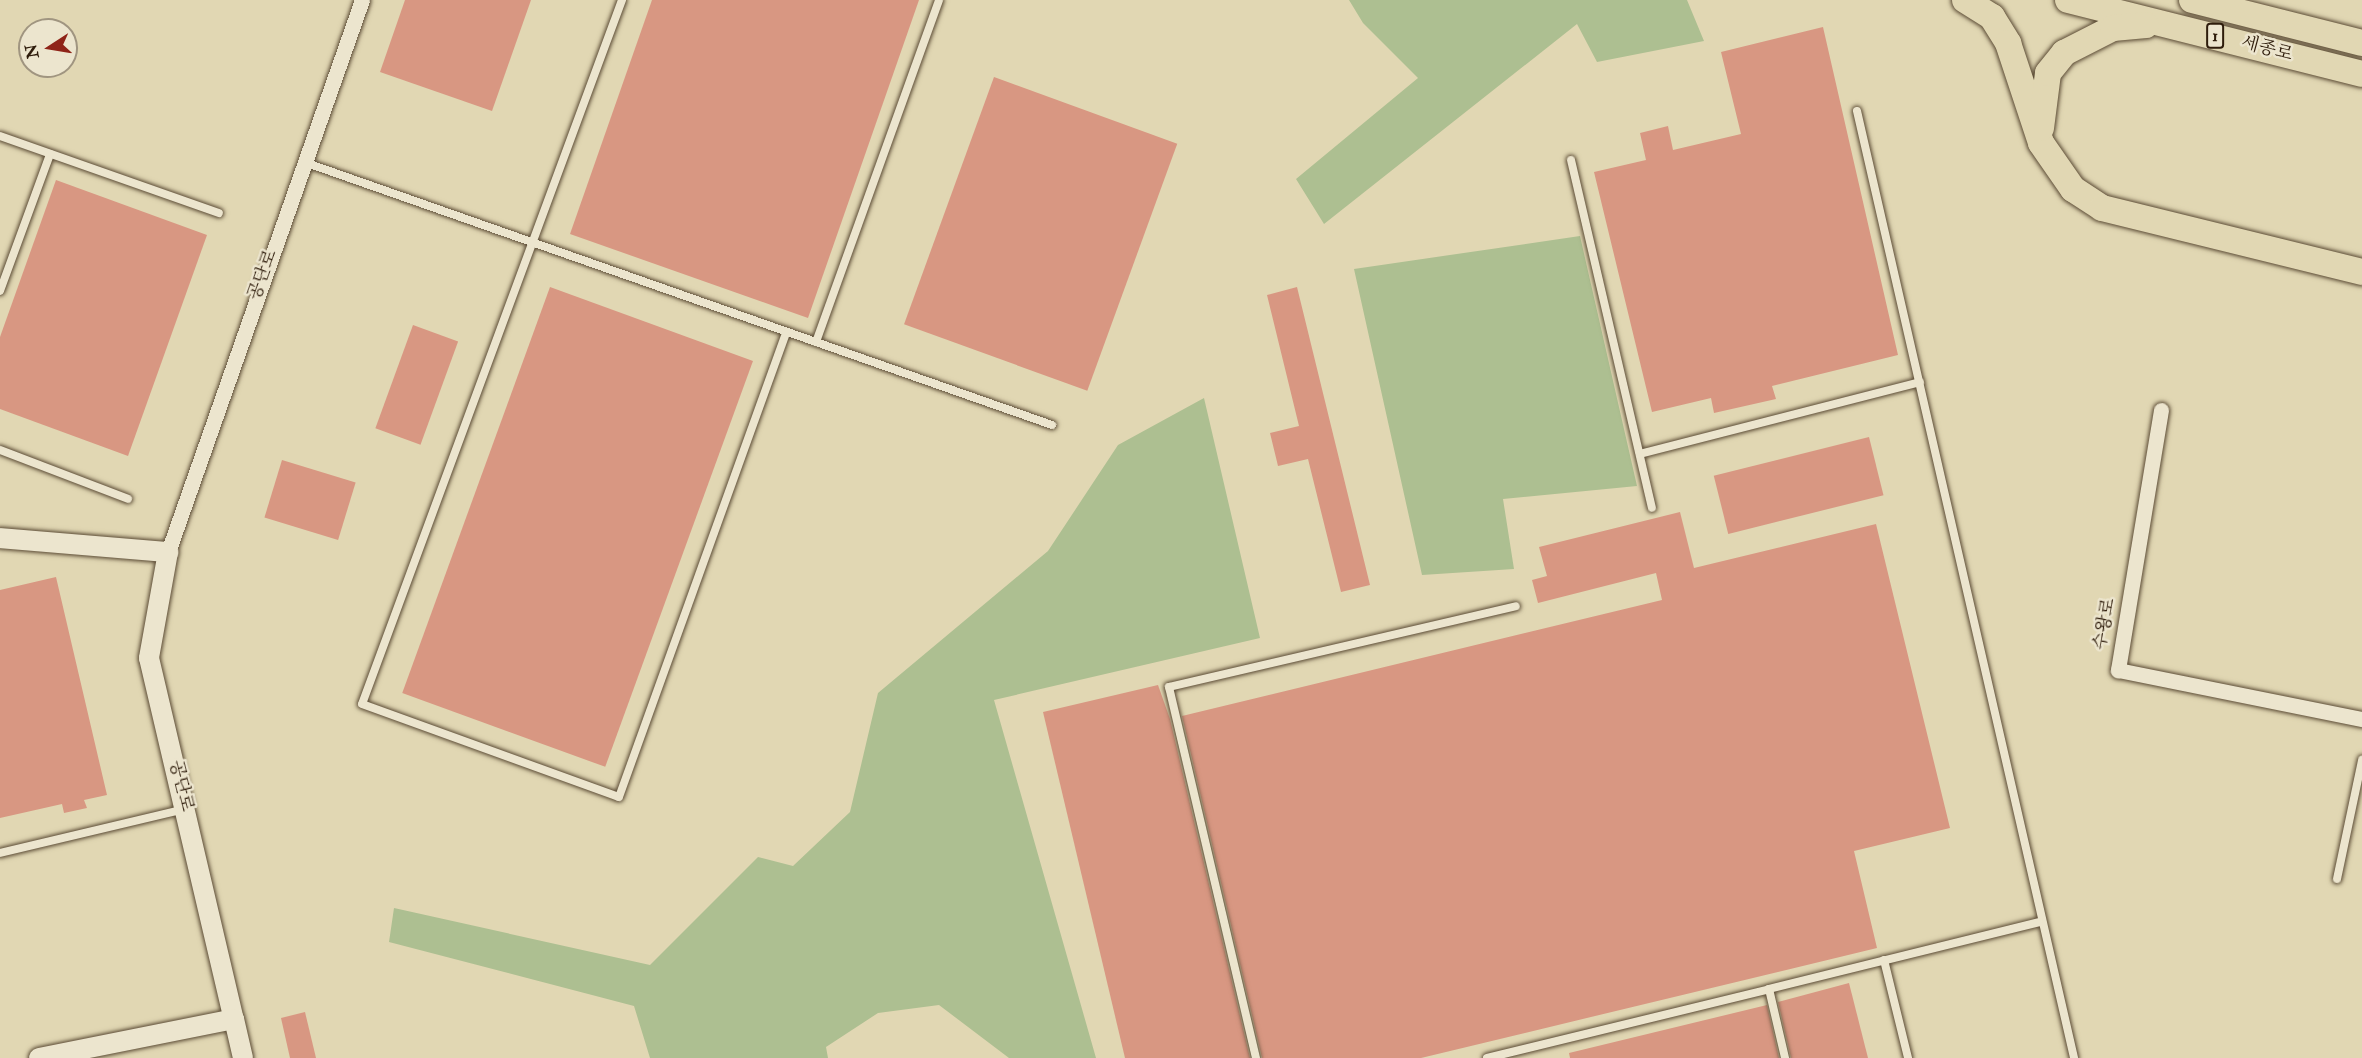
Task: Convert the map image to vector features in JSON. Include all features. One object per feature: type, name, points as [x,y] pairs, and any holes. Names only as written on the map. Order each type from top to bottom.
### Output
[{"type":"highway","points":[[1965,0],[1992,18],[2008,43],[2041,143],[2073,189],[2102,208],[2362,272]]},
{"type":"highway","name":"세종로","points":[[2067,0],[2362,74]]},
{"type":"highway","name":"세종로","points":[[2192,0],[2362,43]]},
{"type":"highway","points":[[2041,143],[2048,73],[2064,54],[2113,28],[2166,23]]},
{"type":"street","name":"공단로","points":[[243,1058],[149,658],[168,552],[362,0]]},
{"type":"street","name":"수왕로","points":[[2161,410],[2118,670],[2362,719]]},
{"type":"street","points":[[0,538],[168,552]]},
{"type":"street","points":[[39,1058],[234,1019]]},
{"type":"lane","points":[[622,0],[536,244],[362,704],[619,797],[786,332]]},
{"type":"lane","points":[[816,342],[939,0]]},
{"type":"lane","points":[[1857,111],[1920,382],[2039,922],[2074,1058]]},
{"type":"lane","points":[[0,136],[219,213]]},
{"type":"lane","points":[[0,291],[50,154]]},
{"type":"lane","points":[[1571,160],[1652,508]]},
{"type":"lane","points":[[304,162],[1052,425]]},
{"type":"lane","points":[[1640,454],[1920,382]]},
{"type":"lane","points":[[0,450],[128,499]]},
{"type":"lane","points":[[1256,1058],[1169,687],[1516,606]]},
{"type":"lane","points":[[2337,879],[2362,760]]},
{"type":"lane","points":[[0,853],[186,808]]},
{"type":"lane","points":[[1487,1058],[2039,922]]},
{"type":"lane","points":[[1884,960],[1908,1058]]},
{"type":"lane","points":[[1769,989],[1785,1058]]},
{"type":"green space","points":[[1349,0],[1687,0],[1704,41],[1597,62],[1577,24],[1324,224],[1296,179],[1418,78],[1363,23]]},
{"type":"green space","points":[[1580,236],[1637,486],[1503,499],[1514,569],[1422,575],[1354,269]]},
{"type":"green space","points":[[1204,398],[1260,638],[994,700],[1096,1058],[1009,1058],[939,1005],[878,1013],[826,1047],[828,1058],[650,1058],[634,1006],[389,942],[394,908],[650,965],[758,857],[793,866],[850,812],[878,693],[1048,551],[1118,445]]},
{"type":"building","points":[[405,0],[531,0],[492,111],[380,72]]},
{"type":"building","points":[[652,0],[919,0],[808,318],[570,234]]},
{"type":"building","points":[[1823,27],[1898,355],[1772,386],[1776,399],[1714,413],[1711,398],[1652,412],[1594,172],[1646,160],[1640,133],[1668,126],[1673,150],[1741,134],[1721,52]]},
{"type":"building","points":[[994,77],[1177,144],[1087,391],[904,324]]},
{"type":"building","points":[[56,180],[207,235],[128,456],[0,409],[0,337]]},
{"type":"building","points":[[550,287],[753,361],[605,767],[402,693]]},
{"type":"building","points":[[1297,287],[1370,585],[1341,592],[1308,459],[1278,466],[1270,433],[1299,426],[1267,295]]},
{"type":"building","points":[[413,325],[458,341],[420,445],[375,428]]},
{"type":"building","points":[[1869,437],[1884,495],[1728,534],[1714,476]]},
{"type":"building","points":[[282,460],[356,483],[338,540],[264,517]]},
{"type":"building","points":[[1680,512],[1694,568],[1876,524],[1950,828],[1854,851],[1877,948],[1421,1058],[1262,1058],[1182,716],[1662,600],[1656,573],[1538,603],[1532,580],[1547,576],[1539,547]]},
{"type":"building","points":[[56,577],[107,795],[84,800],[87,808],[64,813],[62,804],[0,818],[0,590]]},
{"type":"building","points":[[1158,685],[1170,719],[1250,1058],[1125,1058],[1043,712]]},
{"type":"building","points":[[1849,983],[1868,1058],[1791,1058],[1778,1002]]},
{"type":"building","points":[[1767,1005],[1779,1058],[1570,1058],[1569,1053]]},
{"type":"building","points":[[305,1012],[316,1058],[290,1058],[281,1018]]}]
